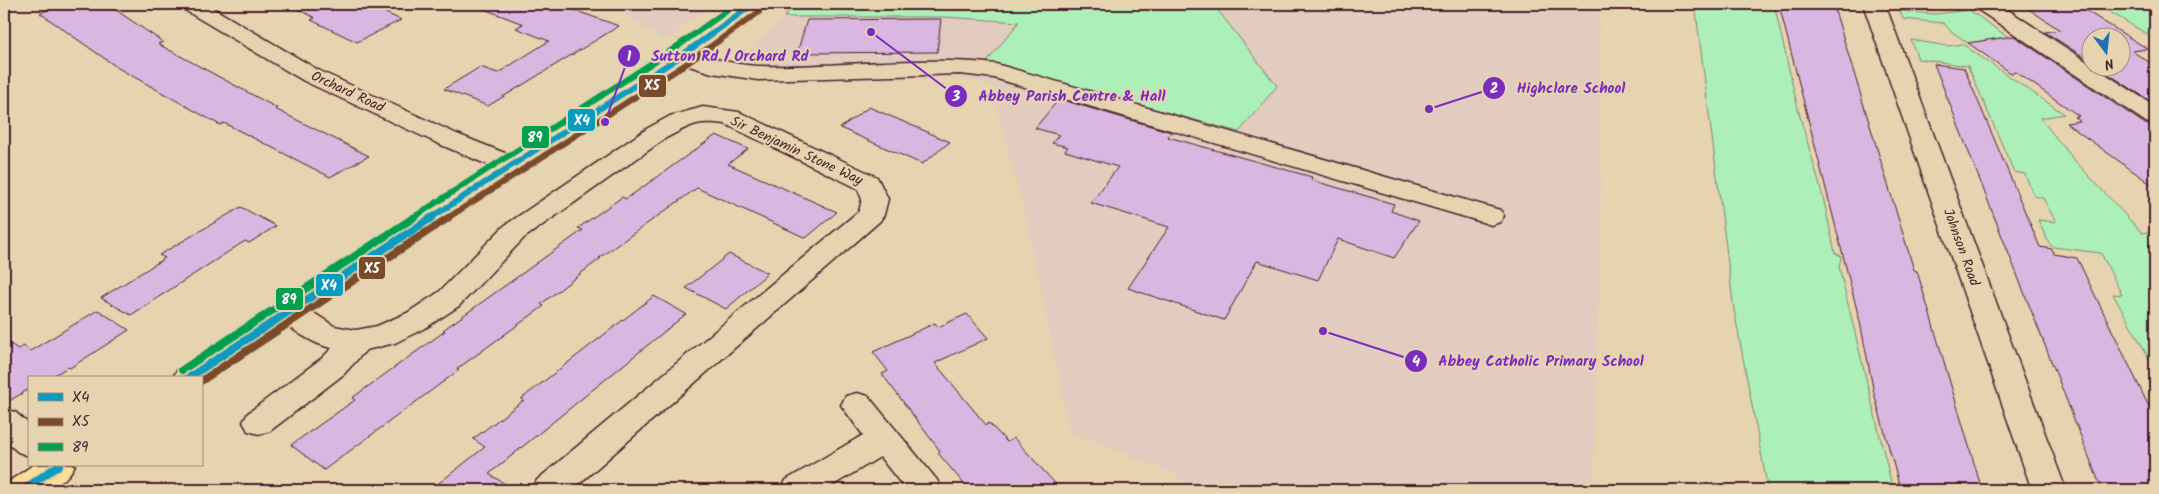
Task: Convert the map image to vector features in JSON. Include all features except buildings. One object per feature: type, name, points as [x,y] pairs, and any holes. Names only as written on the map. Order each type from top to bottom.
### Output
[{"type":"main road","points":[[191,376],[511,164],[681,56],[754,4]]},
{"type":"main road","points":[[23,490],[55,466]]},
{"type":"street","name":"Orchard Road","points":[[191,4],[312,76],[448,138],[511,164]]},
{"type":"street","name":"Johnson Road","points":[[1874,4],[2049,490]]},
{"type":"street","points":[[1985,4],[2155,117]]},
{"type":"street","points":[[681,56],[712,66],[758,73],[960,68],[996,71],[1490,216]]},
{"type":"street","name":"Sir Benjamin Stone Way","points":[[290,311],[326,336],[356,341],[384,335],[417,320],[449,299],[514,232],[657,133],[679,120],[703,114],[730,117],[868,183],[875,199],[871,215],[847,238],[549,490]]},
{"type":"street","points":[[259,422],[333,366],[356,341]]},
{"type":"street","points":[[857,405],[925,490]]},
{"type":"street","points":[[4,421],[28,442]]},
{"type":"street","points":[[798,490],[885,438]]},
{"type":"shaded area","points":[[612,4],[713,4],[664,41]]},
{"type":"shaded area","points":[[1213,4],[1599,4],[1601,212],[1593,490],[1186,490],[1179,476],[1070,432],[1029,230],[991,85],[963,78],[721,79],[784,17],[944,17],[1020,22],[987,63],[1277,86]]},
{"type":"green space","points":[[795,4],[1213,4],[1277,86],[1239,132],[986,63],[1019,22],[944,17],[784,17]]},
{"type":"green space","points":[[1695,4],[1774,4],[1799,113],[1823,197],[1835,253],[1841,256],[1839,267],[1893,490],[1768,490],[1734,310]]},
{"type":"green space","points":[[2097,4],[2155,4],[2155,39]]},
{"type":"green space","points":[[1969,10],[2008,37],[1968,43],[1943,23],[1903,19],[1900,11],[1935,14]]},
{"type":"green space","points":[[1911,40],[1948,46],[1962,44],[2064,114],[2040,118],[2075,161],[2142,233],[2155,231],[2155,369],[2113,294],[2122,295],[2101,253],[2053,247],[2049,244],[2038,220],[2056,222],[2043,198],[2034,196],[2025,174],[2014,172],[1968,66],[1918,59]]},
{"type":"transit line","name":"89","points":[[182,370],[505,157],[675,48],[736,4]]},
{"type":"transit line","name":"X4","points":[[191,376],[511,165],[681,56],[753,4]]},
{"type":"transit line","name":"X5","points":[[202,380],[516,173],[686,64],[759,12]]},
{"type":"transit line","name":"X4","points":[[23,490],[58,466]]},
{"type":"place","name":"Abbey Parish Centre & Hall","points":[[871,32]]},
{"type":"place","name":"Highclare School","points":[[1429,109]]},
{"type":"place","name":"Sutton Rd / Orchard Rd","points":[[605,122]]},
{"type":"place","name":"Abbey Catholic Primary School","points":[[1323,331]]}]
